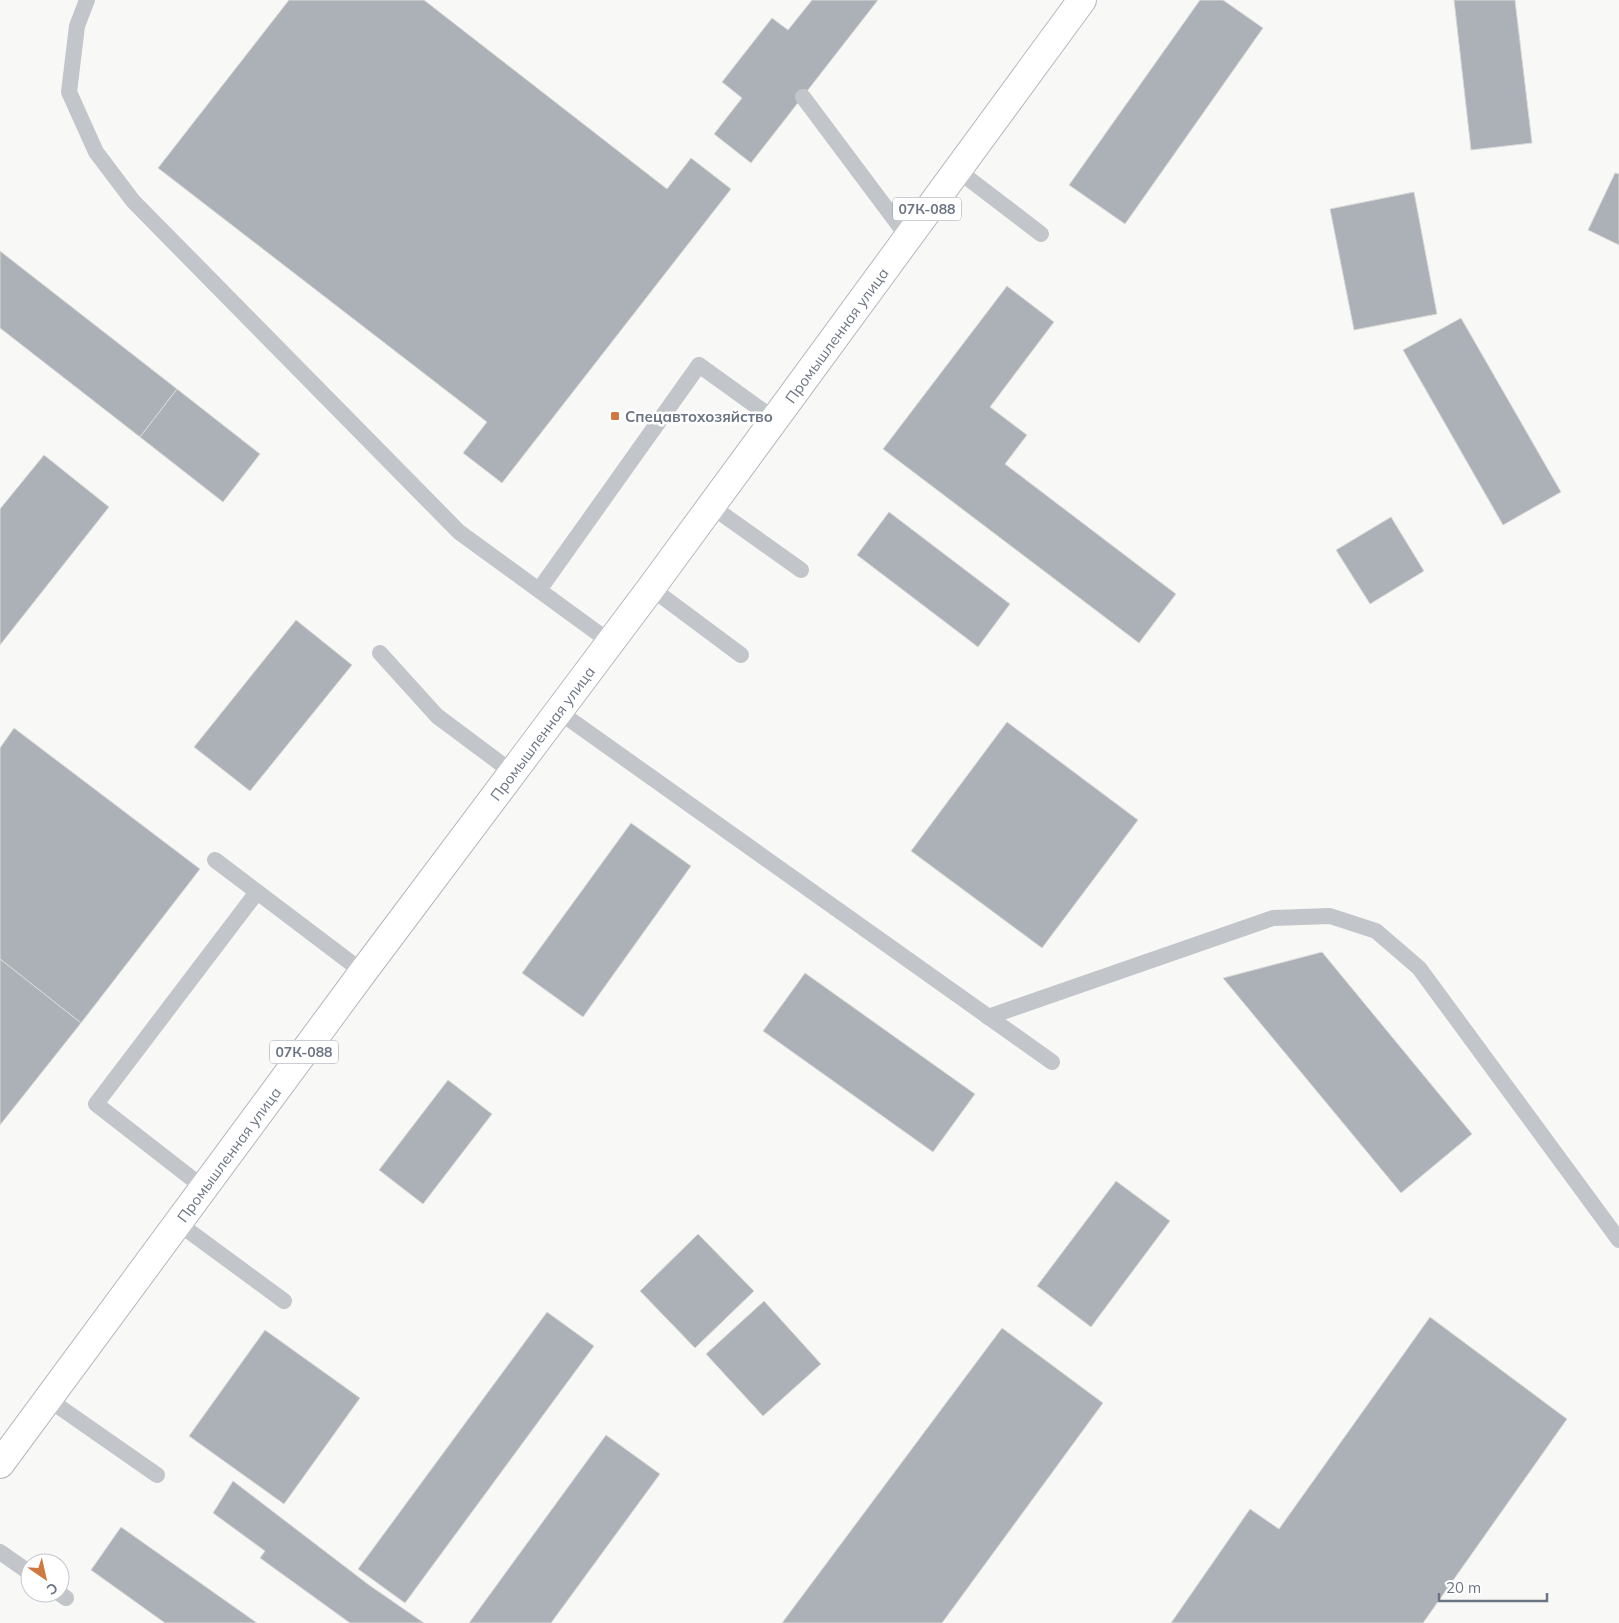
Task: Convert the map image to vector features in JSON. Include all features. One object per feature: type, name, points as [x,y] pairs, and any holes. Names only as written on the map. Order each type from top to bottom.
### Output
[{"type":"main road","name":"Промышленная улица","points":[[0,1464],[363,972],[712,506],[907,236],[1082,0]]},
{"type":"lane","points":[[87,0],[77,26],[69,92],[96,152],[133,201],[459,532],[610,642]]},
{"type":"lane","points":[[803,97],[907,236]]},
{"type":"lane","points":[[956,169],[1041,234]]},
{"type":"lane","points":[[539,590],[699,365],[774,419]]},
{"type":"lane","points":[[712,506],[801,570]]},
{"type":"lane","points":[[651,588],[741,655]]},
{"type":"lane","points":[[380,653],[438,716],[512,772]]},
{"type":"lane","points":[[558,711],[1052,1062]]},
{"type":"lane","points":[[215,860],[363,972]]},
{"type":"lane","points":[[204,1188],[96,1104],[257,892]]},
{"type":"lane","points":[[988,1017],[1273,918],[1330,916],[1376,931],[1419,968],[1619,1240]]},
{"type":"lane","points":[[178,1223],[284,1301]]},
{"type":"lane","points":[[48,1400],[157,1475]]},
{"type":"lane","points":[[0,1552],[20,1566]]},
{"type":"building","points":[[289,0],[424,0],[667,189],[691,158],[731,189],[502,483],[463,453],[487,422],[158,168]]},
{"type":"building","points":[[812,0],[878,0],[751,163],[714,134],[742,98],[722,82],[772,18],[788,30]]},
{"type":"building","points":[[1200,0],[1223,0],[1263,28],[1125,224],[1069,185]]},
{"type":"building","points":[[1454,0],[1515,0],[1532,143],[1471,150]]},
{"type":"building","points":[[1615,173],[1619,174],[1619,245],[1588,230]]},
{"type":"building","points":[[1414,192],[1437,314],[1354,330],[1330,209]]},
{"type":"building","points":[[0,251],[177,389],[140,437],[0,328]]},
{"type":"building","points":[[1007,286],[1054,322],[990,407],[1027,435],[1005,464],[1176,594],[1139,643],[883,449]]},
{"type":"building","points":[[1461,318],[1561,492],[1503,525],[1403,350]]},
{"type":"building","points":[[177,389],[260,454],[223,502],[140,437]]},
{"type":"building","points":[[44,455],[109,507],[0,645],[0,509]]},
{"type":"building","points":[[889,512],[1010,604],[978,647],[857,555]]},
{"type":"building","points":[[1391,517],[1424,571],[1370,604],[1336,550]]},
{"type":"building","points":[[296,620],[352,665],[250,791],[194,747]]},
{"type":"building","points":[[1007,722],[1138,820],[1042,948],[911,851]]},
{"type":"building","points":[[14,728],[200,869],[81,1023],[0,959],[0,748]]},
{"type":"building","points":[[631,823],[691,866],[583,1017],[522,973]]},
{"type":"building","points":[[1322,952],[1472,1134],[1401,1193],[1223,978]]},
{"type":"building","points":[[0,959],[81,1023],[0,1125]]},
{"type":"building","points":[[805,973],[975,1094],[933,1152],[763,1031]]},
{"type":"building","points":[[448,1080],[492,1114],[423,1204],[379,1170]]},
{"type":"building","points":[[1116,1181],[1170,1221],[1091,1327],[1037,1286]]},
{"type":"building","points":[[698,1234],[754,1291],[695,1348],[640,1291]]},
{"type":"building","points":[[764,1301],[821,1364],[763,1416],[706,1354]]},
{"type":"building","points":[[547,1312],[594,1346],[405,1603],[358,1569]]},
{"type":"building","points":[[1430,1317],[1567,1419],[1423,1623],[1171,1623],[1250,1509],[1279,1529]]},
{"type":"building","points":[[1002,1328],[1103,1403],[942,1623],[782,1623]]},
{"type":"building","points":[[265,1330],[360,1398],[284,1504],[189,1436]]},
{"type":"building","points":[[606,1435],[660,1474],[551,1623],[469,1623]]},
{"type":"building","points":[[233,1481],[369,1585],[424,1623],[350,1623],[260,1558],[265,1551],[213,1513]]},
{"type":"building","points":[[121,1527],[257,1623],[165,1623],[91,1570]]},
{"type":"place","name":"Спецавтохозяйство","points":[[615,416]]}]
